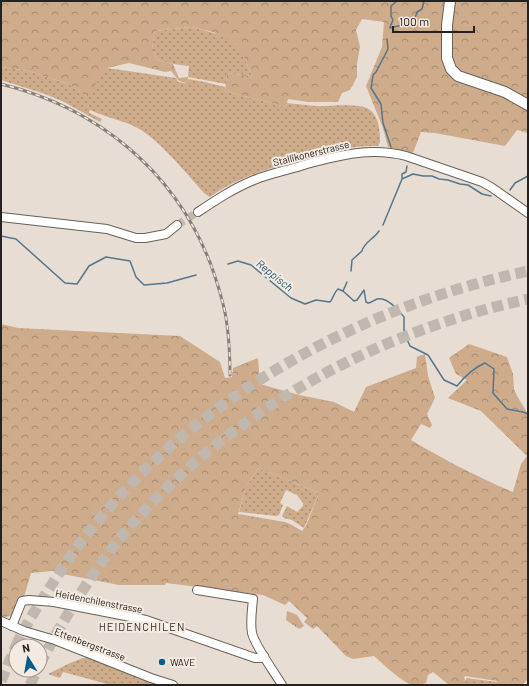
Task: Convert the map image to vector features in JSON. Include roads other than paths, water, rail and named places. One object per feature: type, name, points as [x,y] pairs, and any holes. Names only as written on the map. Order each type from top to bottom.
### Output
[{"type":"main road","points":[[450,1],[448,11],[447,58],[451,69],[458,76],[505,92],[528,105]]},
{"type":"street","name":"Stallikonerstrasse","points":[[198,212],[227,193],[253,180],[275,172],[338,155],[373,151],[395,154],[482,182],[492,186],[528,213]]},
{"type":"street","points":[[1,217],[103,228],[136,238],[166,234],[178,225]]},
{"type":"street","points":[[197,590],[253,599],[252,635],[256,644],[282,685]]},
{"type":"street","name":"Heidenchilenstrasse","points":[[12,626],[22,601],[29,600],[54,602],[146,620],[254,658],[261,658],[264,656]]},
{"type":"street","name":"Ettenbergstrasse","points":[[1,621],[173,685]]},
{"type":"waterway","points":[[390,27],[393,20],[391,16],[391,6],[397,1]]},
{"type":"waterway","points":[[390,28],[406,24],[415,18],[417,12],[422,9],[424,1]]},
{"type":"waterway","points":[[387,39],[388,49],[373,75],[371,88],[381,104],[383,123],[391,147]]},
{"type":"waterway","points":[[402,178],[402,174],[406,172],[407,166]]},
{"type":"waterway","points":[[383,225],[402,179],[413,174],[432,176],[439,179],[468,185],[482,194],[491,196]]},
{"type":"waterway","points":[[510,190],[515,183],[528,176]]},
{"type":"waterway","points":[[351,271],[352,260],[379,231]]},
{"type":"waterway","name":"Reppisch","points":[[1,236],[16,239],[65,283],[77,284],[89,266],[106,257],[130,261],[136,277],[144,285],[167,283],[196,275]]},
{"type":"waterway","name":"Reppisch","points":[[228,264],[238,261],[251,265],[291,298],[305,304],[316,300],[330,302],[338,289],[343,291],[354,301],[357,300],[364,290],[366,302],[368,303],[377,299],[385,300],[404,317],[404,333],[410,346],[428,355],[444,380],[457,386],[477,367],[485,363],[494,369],[493,393],[507,409],[528,414]]},
{"type":"waterway","points":[[343,291],[347,282]]},
{"type":"tunnel","points":[[177,225],[198,212]]},
{"type":"tunnel","points":[[20,638],[49,589],[91,529],[141,474],[196,425],[256,382],[321,345],[388,314],[457,289],[528,271]]},
{"type":"tunnel","points":[[48,650],[87,583],[129,527],[185,471],[227,436],[273,404],[321,376],[371,351],[422,330],[475,313],[528,299]]},
{"type":"tunnel","points":[[1,681],[8,665]]},
{"type":"tunnel","points":[[30,685],[33,678]]},
{"type":"railway","points":[[1,84],[36,95],[70,109],[101,127],[129,148],[154,173],[177,200],[196,231],[211,265],[220,291],[227,325],[230,375]]},
{"type":"place","name":"WAVE","points":[[162,662]]},
{"type":"district","name":"HEIDENCHILEN","points":[[142,626]]}]
